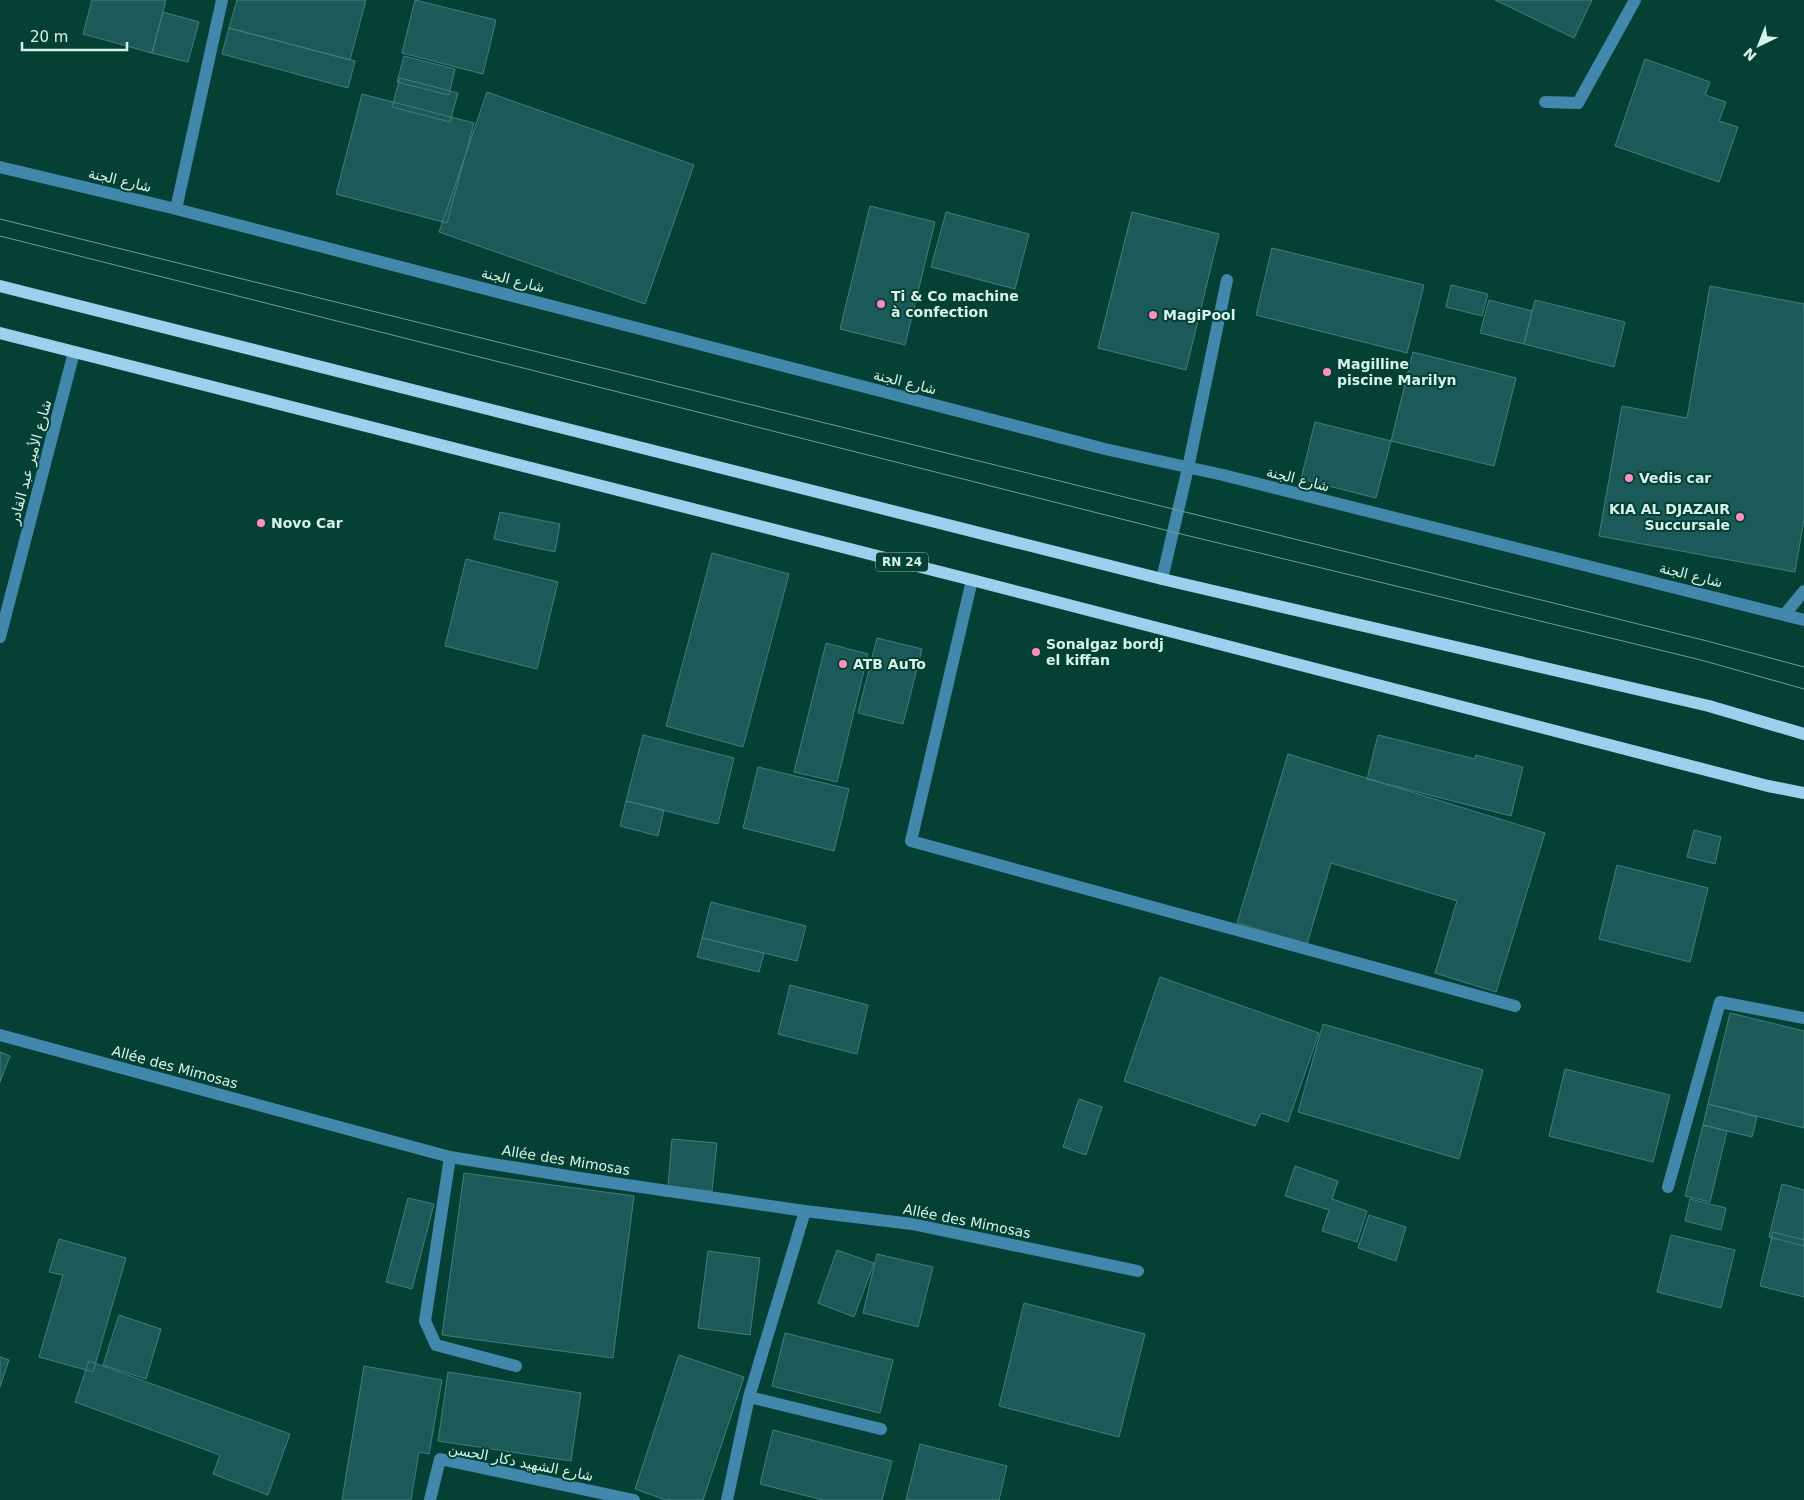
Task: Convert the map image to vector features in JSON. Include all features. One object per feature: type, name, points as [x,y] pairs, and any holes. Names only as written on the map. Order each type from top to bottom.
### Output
[{"type":"main road","points":[[0,286],[1162,579],[1709,706],[1804,734]]},
{"type":"main road","name":"RN 24","points":[[0,333],[1804,793]]},
{"type":"street","points":[[176,209],[222,0]]},
{"type":"street","points":[[1545,102],[1578,103],[1635,0]]},
{"type":"street","name":"شارع الجنة","points":[[0,167],[176,209],[1086,444],[1804,620]]},
{"type":"street","points":[[1162,579],[1188,468],[1227,280]]},
{"type":"street","name":"شارع الأمير عبد القادر","points":[[0,637],[74,352]]},
{"type":"street","points":[[972,580],[911,841],[1515,1006]]},
{"type":"street","points":[[1785,614],[1804,591]]},
{"type":"street","points":[[1668,1187],[1720,1002],[1804,1018]]},
{"type":"street","name":"Allée des Mimosas","points":[[0,1035],[450,1157],[805,1211],[912,1224],[1138,1271]]},
{"type":"street","points":[[450,1157],[426,1321],[436,1345],[516,1366]]},
{"type":"street","points":[[727,1500],[750,1397],[805,1211]]},
{"type":"street","points":[[750,1397],[882,1429]]},
{"type":"street","name":"شارع الشهيد دكار الحسن","points":[[430,1500],[440,1459],[614,1498],[634,1500]]},
{"type":"building","points":[[92,0],[166,0],[152,53],[83,34]]},
{"type":"building","points":[[237,0],[366,0],[350,60],[229,28]]},
{"type":"building","points":[[415,0],[496,20],[483,74],[402,53]]},
{"type":"building","points":[[1495,0],[1592,0],[1574,38]]},
{"type":"building","points":[[163,12],[199,22],[188,62],[152,53]]},
{"type":"building","points":[[229,28],[355,61],[348,88],[222,54]]},
{"type":"building","points":[[404,56],[455,69],[449,95],[397,82]]},
{"type":"building","points":[[1645,59],[1710,82],[1705,95],[1726,102],[1719,121],[1738,127],[1719,182],[1615,146]]},
{"type":"building","points":[[400,78],[458,93],[450,122],[392,107]]},
{"type":"building","points":[[487,92],[694,165],[645,304],[439,232]]},
{"type":"building","points":[[362,94],[474,123],[447,223],[336,194]]},
{"type":"building","points":[[870,206],[935,222],[905,345],[840,329]]},
{"type":"building","points":[[946,212],[1029,234],[1015,289],[931,267]]},
{"type":"building","points":[[1132,212],[1219,234],[1186,370],[1098,348]]},
{"type":"building","points":[[1272,248],[1424,285],[1407,353],[1256,315]]},
{"type":"building","points":[[1451,285],[1488,294],[1482,316],[1446,307]]},
{"type":"building","points":[[1710,286],[1804,304],[1804,519],[1795,572],[1599,536],[1622,406],[1687,418]]},
{"type":"building","points":[[1489,300],[1532,311],[1524,344],[1480,333]]},
{"type":"building","points":[[1535,300],[1625,322],[1614,367],[1524,344]]},
{"type":"building","points":[[1413,352],[1516,378],[1494,466],[1391,441]]},
{"type":"building","points":[[1315,422],[1391,441],[1376,498],[1301,479]]},
{"type":"building","points":[[500,512],[560,524],[555,552],[494,539]]},
{"type":"building","points":[[712,553],[789,574],[743,747],[666,726]]},
{"type":"building","points":[[466,559],[558,582],[537,669],[445,646]]},
{"type":"building","points":[[877,638],[922,649],[903,724],[858,713]]},
{"type":"building","points":[[826,643],[868,654],[837,782],[794,772]]},
{"type":"building","points":[[643,735],[734,758],[718,824],[626,801]]},
{"type":"building","points":[[1378,735],[1475,759],[1476,755],[1523,767],[1511,816],[1367,779]]},
{"type":"building","points":[[1288,754],[1545,833],[1496,992],[1435,973],[1457,901],[1331,863],[1307,944],[1237,923]]},
{"type":"building","points":[[758,767],[849,789],[834,851],[743,828]]},
{"type":"building","points":[[626,801],[664,810],[658,836],[620,826]]},
{"type":"building","points":[[1694,830],[1721,837],[1715,864],[1687,857]]},
{"type":"building","points":[[1617,865],[1708,888],[1690,962],[1599,939]]},
{"type":"building","points":[[711,902],[806,926],[797,961],[702,938]]},
{"type":"building","points":[[702,938],[764,953],[759,972],[697,957]]},
{"type":"building","points":[[1160,977],[1319,1033],[1288,1122],[1261,1113],[1255,1126],[1124,1081]]},
{"type":"building","points":[[790,985],[868,1005],[857,1054],[778,1034]]},
{"type":"building","points":[[1730,1013],[1804,1031],[1804,1128],[1708,1104]]},
{"type":"building","points":[[1323,1024],[1483,1070],[1459,1159],[1298,1112]]},
{"type":"building","points":[[0,1052],[10,1056],[0,1082]]},
{"type":"building","points":[[1565,1069],[1670,1095],[1653,1162],[1549,1136]]},
{"type":"building","points":[[1079,1099],[1102,1107],[1086,1155],[1063,1147]]},
{"type":"building","points":[[1708,1104],[1757,1117],[1752,1137],[1703,1125]]},
{"type":"building","points":[[1703,1125],[1727,1131],[1710,1202],[1685,1196]]},
{"type":"building","points":[[672,1139],[717,1143],[712,1191],[668,1187]]},
{"type":"building","points":[[1295,1166],[1338,1181],[1332,1199],[1367,1211],[1357,1242],[1322,1231],[1329,1210],[1285,1196]]},
{"type":"building","points":[[464,1173],[634,1196],[613,1358],[442,1335]]},
{"type":"building","points":[[1782,1184],[1804,1190],[1804,1246],[1769,1237]]},
{"type":"building","points":[[408,1198],[434,1204],[412,1289],[386,1282]]},
{"type":"building","points":[[1690,1199],[1726,1208],[1721,1230],[1685,1221]]},
{"type":"building","points":[[1369,1215],[1406,1227],[1396,1261],[1358,1248]]},
{"type":"building","points":[[1773,1232],[1804,1240],[1804,1297],[1760,1286]]},
{"type":"building","points":[[1671,1235],[1735,1250],[1721,1308],[1657,1292]]},
{"type":"building","points":[[59,1239],[126,1258],[93,1372],[39,1357],[63,1275],[49,1272]]},
{"type":"building","points":[[837,1250],[874,1263],[854,1317],[818,1303]]},
{"type":"building","points":[[708,1251],[760,1258],[750,1335],[698,1328]]},
{"type":"building","points":[[877,1254],[933,1267],[918,1327],[863,1313]]},
{"type":"building","points":[[1024,1303],[1145,1334],[1119,1437],[999,1406]]},
{"type":"building","points":[[119,1315],[161,1329],[146,1379],[103,1365]]},
{"type":"building","points":[[785,1333],[893,1360],[880,1413],[772,1386]]},
{"type":"building","points":[[679,1355],[744,1377],[703,1500],[666,1500],[635,1489]]},
{"type":"building","points":[[0,1357],[9,1360],[0,1387]]},
{"type":"building","points":[[89,1361],[290,1434],[268,1495],[213,1474],[220,1455],[75,1402]]},
{"type":"building","points":[[364,1366],[442,1380],[429,1454],[419,1452],[411,1500],[342,1500]]},
{"type":"building","points":[[448,1372],[581,1393],[571,1461],[438,1441]]},
{"type":"building","points":[[773,1430],[892,1461],[882,1500],[823,1500],[760,1484]]},
{"type":"building","points":[[920,1444],[1007,1466],[999,1500],[906,1500]]},
{"type":"tram line","points":[[0,219],[1707,641],[1804,667]]},
{"type":"tram line","points":[[0,236],[1173,532],[1701,660],[1804,689]]},
{"type":"place","name":"Ti & Co machine à confection","points":[[881,304]]},
{"type":"place","name":"MagiPool","points":[[1153,315]]},
{"type":"place","name":"Magilline piscine Marilyn","points":[[1327,372]]},
{"type":"place","name":"Vedis car","points":[[1629,478]]},
{"type":"place","name":"KIA AL DJAZAIR Succursale","points":[[1740,517]]},
{"type":"place","name":"Novo Car","points":[[261,523]]},
{"type":"place","name":"Sonalgaz bordj el kiffan","points":[[1036,652]]},
{"type":"place","name":"ATB AuTo","points":[[843,664]]}]
